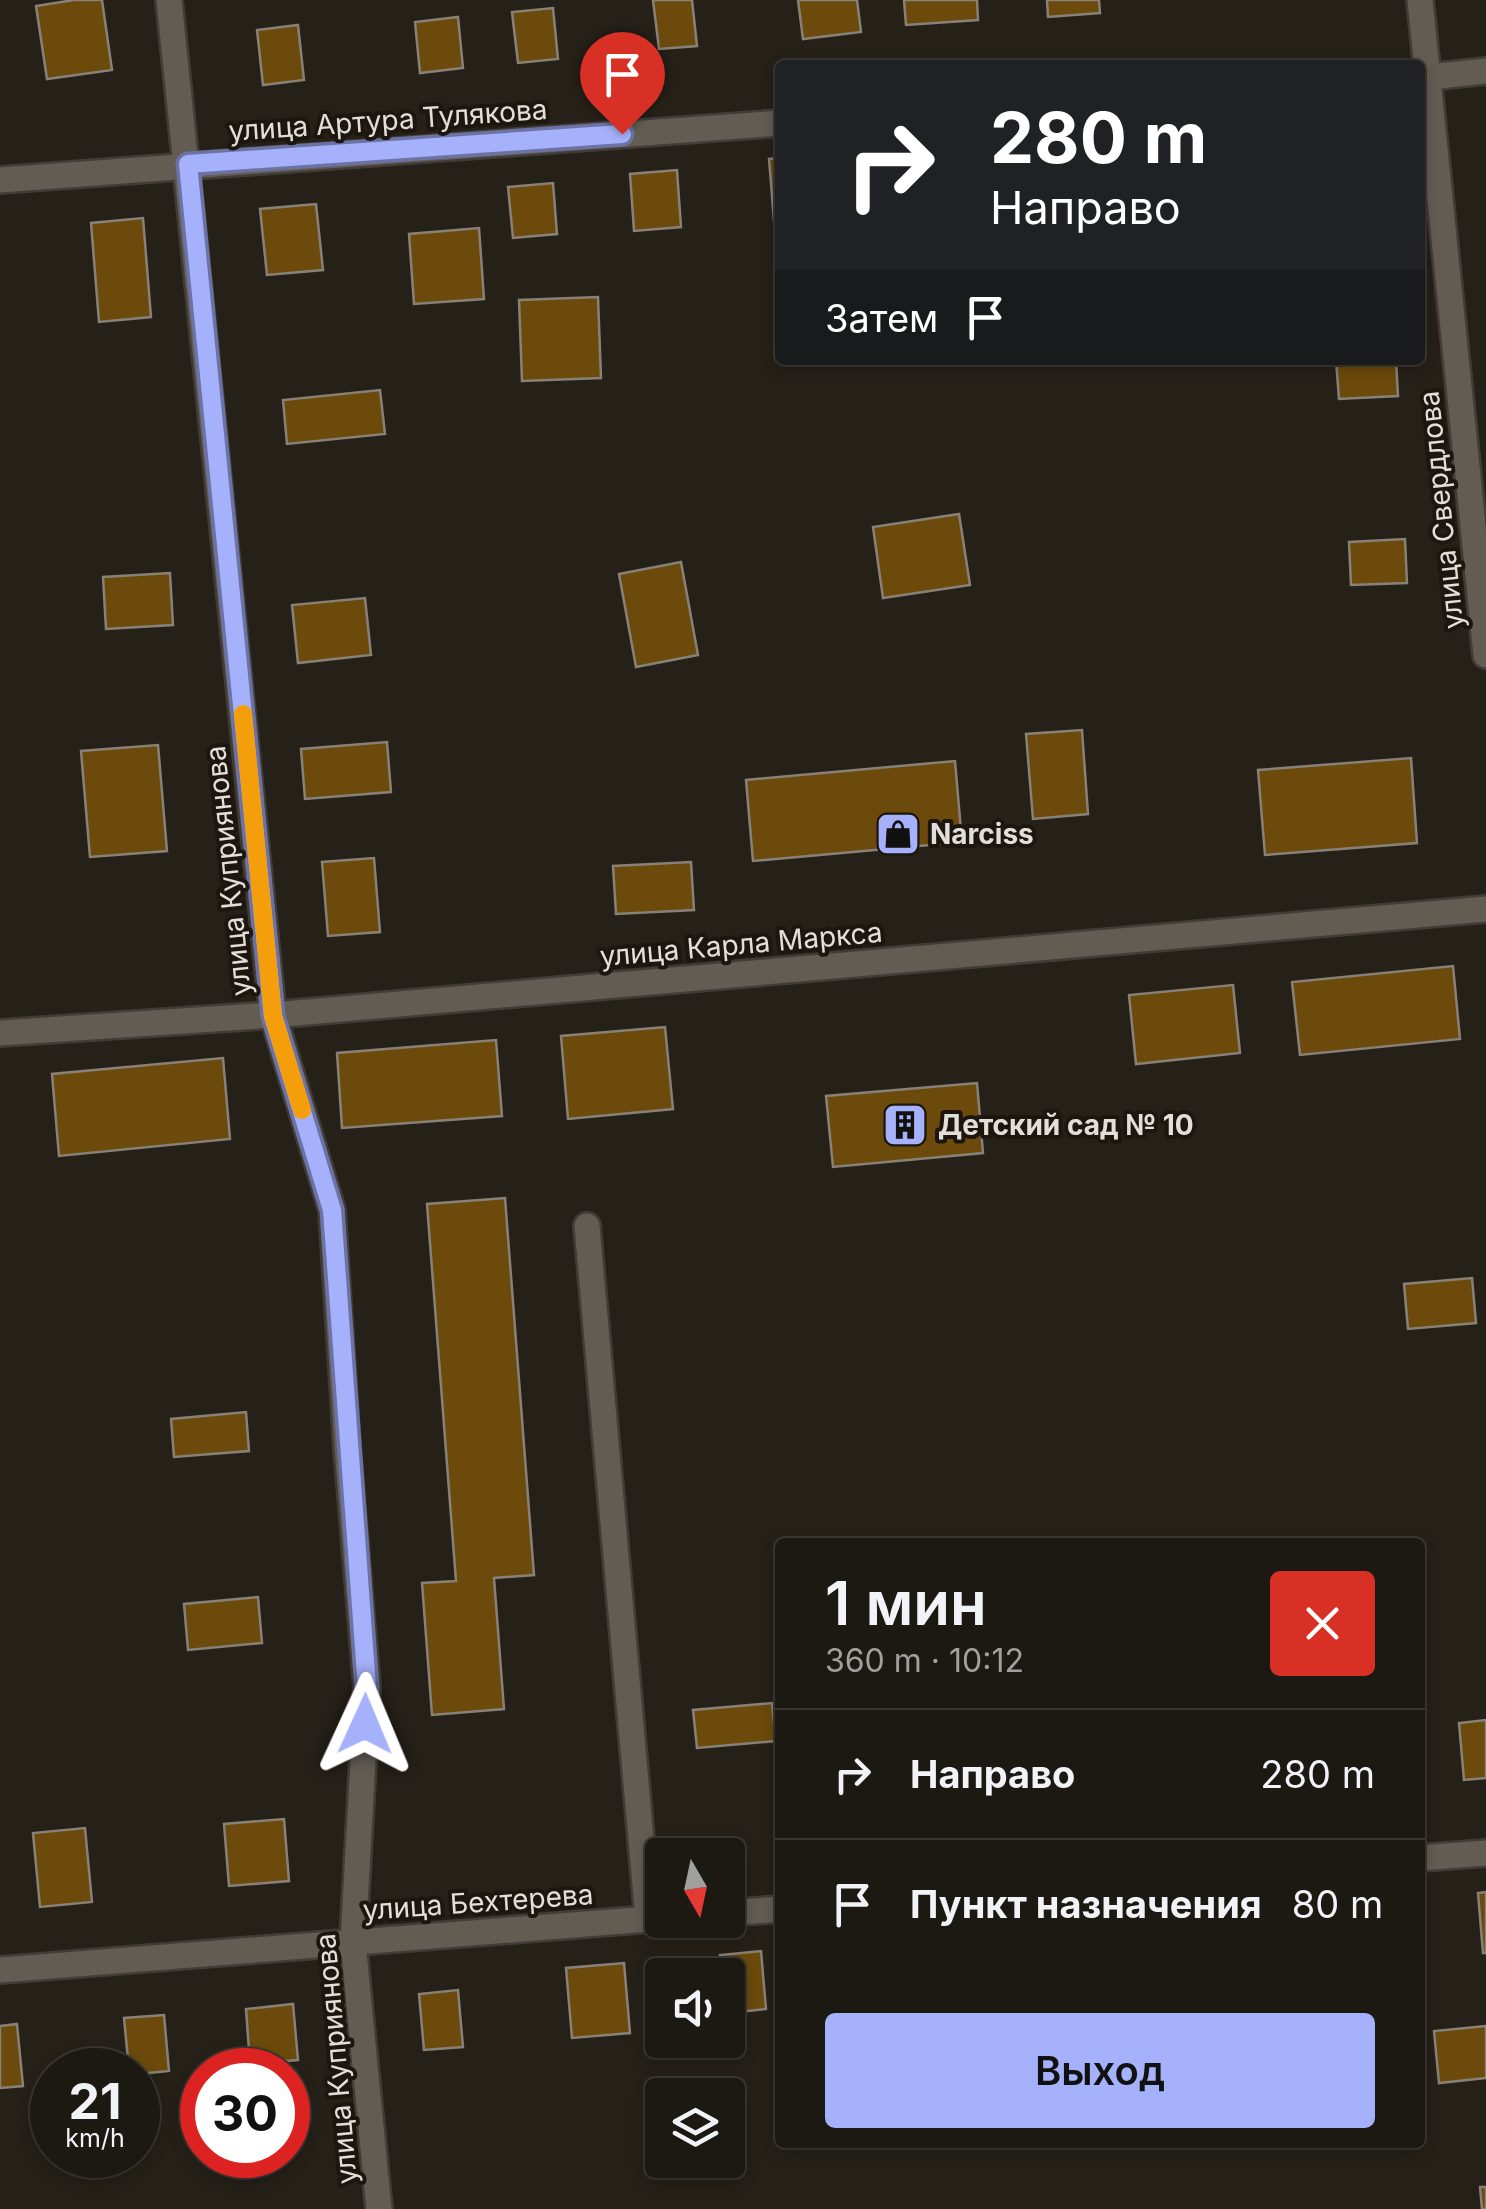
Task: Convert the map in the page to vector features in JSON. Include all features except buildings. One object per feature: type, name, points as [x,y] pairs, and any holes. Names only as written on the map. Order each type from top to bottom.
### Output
[{"type":"street","name":"улица Куприянова","points":[[169,0],[273,1016],[332,1210],[367,1688],[353,1942],[379,2209]]},
{"type":"street","name":"улица Свердлова","points":[[1420,0],[1422,60]]},
{"type":"street","points":[[1425,78],[1486,71]]},
{"type":"street","name":"улица Свердлова","points":[[1425,96],[1486,655]]},
{"type":"street","name":"улица Артура Тулякова","points":[[0,180],[775,123]]},
{"type":"street","name":"улица Карла Маркса","points":[[0,1032],[273,1016],[1486,909]]},
{"type":"street","points":[[587,1226],[647,1838]]},
{"type":"street","points":[[1425,1858],[1486,1853]]},
{"type":"street","points":[[745,1912],[775,1909]]},
{"type":"street","name":"улица Бехтерева","points":[[0,1970],[645,1920]]},
{"type":"slow traffic","points":[[243,714],[273,1016],[302,1110]]},
{"type":"place","name":"Narciss","points":[[898,834]]},
{"type":"place","name":"Детский сад № 10","points":[[905,1125]]},
{"type":"route","points":[[365,1724],[367,1688],[332,1210],[273,1016],[188,164],[622,134]]}]
